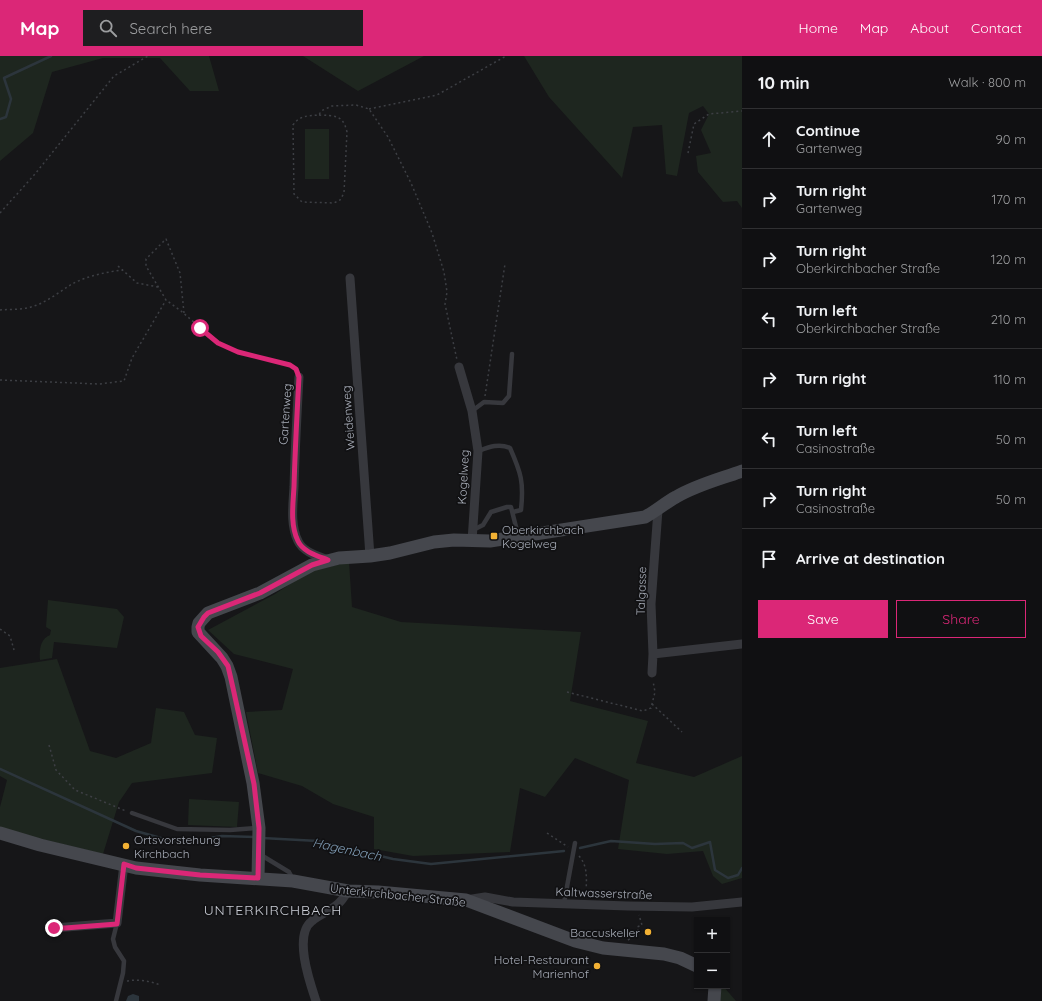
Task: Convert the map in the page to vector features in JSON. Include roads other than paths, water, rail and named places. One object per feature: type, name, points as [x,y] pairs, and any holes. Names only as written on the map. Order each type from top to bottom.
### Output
[{"type":"street","name":"Weidenweg","points":[[350,278],[370,556]]},
{"type":"street","name":"Kogelweg","points":[[459,367],[472,411],[478,451],[473,536]]},
{"type":"street","name":"Gartenweg","points":[[299,377],[294,457],[294,529],[298,542],[304,549],[328,560]]},
{"type":"street","points":[[258,878],[259,828],[254,784],[228,666],[218,652],[201,636],[198,627],[208,613],[260,593],[312,565],[328,560],[370,556],[407,550],[434,542],[450,541],[473,536],[490,541],[645,517],[676,497],[690,490],[742,471]]},
{"type":"street","name":"Talgasse","points":[[652,673],[653,654],[651,604],[658,510]]},
{"type":"street","points":[[653,654],[742,644]]},
{"type":"street","name":"Unterkirchbacher Straße","points":[[0,833],[40,845],[136,868],[200,875],[294,881],[348,891],[466,900],[575,941],[603,948],[664,954],[680,958],[694,965]]},
{"type":"street","points":[[54,928],[117,924],[124,864]]},
{"type":"street","points":[[316,1001],[308,976],[304,950],[305,930],[310,922],[340,902],[348,891]]},
{"type":"street","name":"Kaltwasserstraße","points":[[466,900],[479,897],[503,899],[513,902],[692,907],[742,902]]},
{"type":"street","points":[[714,1001],[715,989]]},
{"type":"lane","points":[[472,411],[484,402],[503,403],[508,396],[512,354]]},
{"type":"lane","points":[[478,451],[503,445],[510,448],[522,478],[521,510],[513,512]]},
{"type":"lane","points":[[473,536],[483,525],[491,512],[511,507],[518,537]]},
{"type":"lane","points":[[132,813],[176,829],[230,830],[259,828]]},
{"type":"lane","points":[[564,903],[575,843]]},
{"type":"lane","points":[[259,848],[289,872],[294,881]]},
{"type":"lane","points":[[116,1001],[124,961],[115,946],[113,939],[117,924]]},
{"type":"waterway","points":[[0,119],[6,117],[11,99],[4,78],[51,56]]},
{"type":"waterway","name":"Hagenbach","points":[[0,769],[136,831],[175,842],[222,836],[255,837]]},
{"type":"waterway","name":"Hagenbach","points":[[262,838],[318,841],[393,859],[431,864],[564,851]]},
{"type":"waterway","name":"Hagenbach","points":[[580,848],[611,841],[655,844],[683,843],[692,848],[710,842],[715,870],[728,878],[738,875],[742,868]]},
{"type":"place","name":"Oberkirchbach Kogelweg","points":[[494,536]]},
{"type":"place","name":"Ortsvorstehung Kirchbach","points":[[126,846]]},
{"type":"place","name":"Baccuskeller","points":[[648,932]]},
{"type":"place","name":"Hotel-Restaurant Marienhof","points":[[597,966]]},
{"type":"district","name":"UNTERKIRCHBACH","points":[[273,910]]}]
